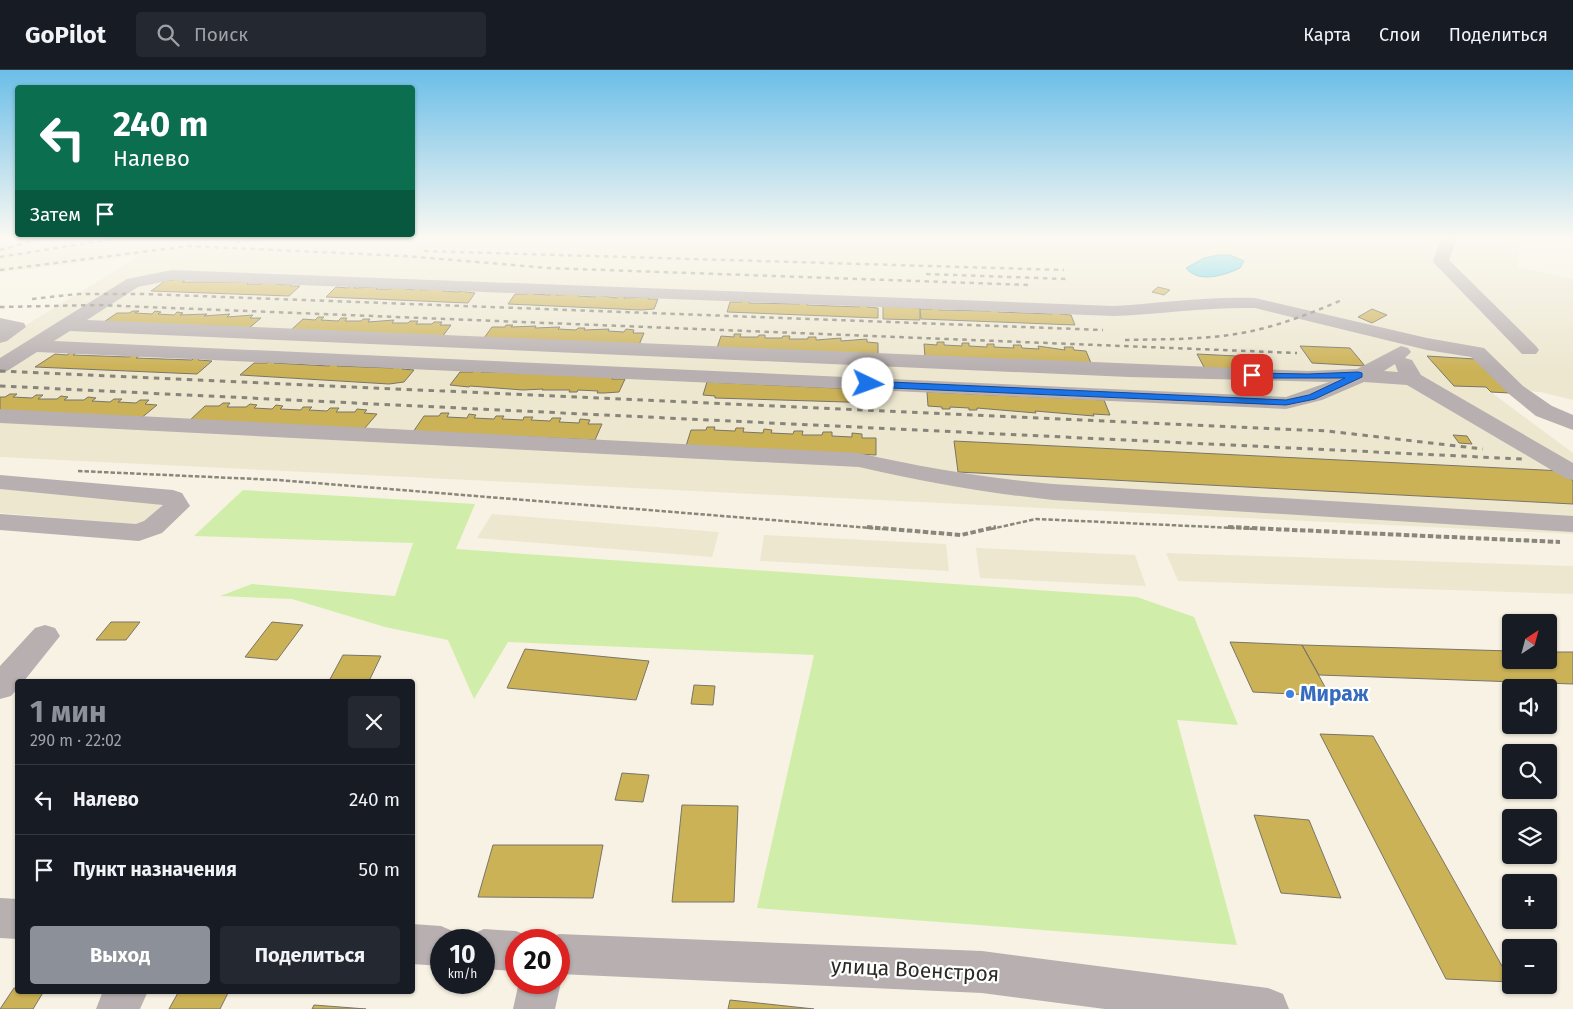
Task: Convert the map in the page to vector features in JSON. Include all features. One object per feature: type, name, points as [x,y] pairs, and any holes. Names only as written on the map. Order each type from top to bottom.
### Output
[{"type":"street","points":[[0,367],[133,284],[142,282]]},
{"type":"street","points":[[350,282],[1114,311],[1240,302],[1291,311],[1428,344],[1477,352],[1516,390],[1544,411],[1573,423]]},
{"type":"street","points":[[1461,282],[1529,350]]},
{"type":"street","points":[[0,324],[17,327],[0,336]]},
{"type":"street","points":[[66,325],[1195,373],[1308,377],[1358,375],[1412,379],[1573,473]]},
{"type":"street","points":[[33,346],[1286,403],[1312,397],[1378,367],[1401,352],[1428,344]]},
{"type":"street","points":[[1401,352],[1401,360],[1412,379]]},
{"type":"street","points":[[0,416],[859,460],[927,476],[991,486],[1568,533]]},
{"type":"street","points":[[0,482],[173,498],[177,506],[158,523],[138,532],[0,522]]},
{"type":"street","points":[[0,687],[45,636]]},
{"type":"street","points":[[0,918],[15,919]]},
{"type":"street","points":[[415,944],[430,945]]},
{"type":"street","name":"улица Военстроя","points":[[570,954],[982,972],[1268,1009]]},
{"type":"street","points":[[117,1009],[125,994]]},
{"type":"street","points":[[534,1009],[537,994]]},
{"type":"path","points":[[70,471],[278,480],[961,535],[1036,519],[1568,533]]},
{"type":"shaded area","points":[[97,282],[1573,282],[1573,400],[1541,392],[1516,390],[1510,393],[1492,393],[1573,453],[1573,534],[0,457],[0,341]]},
{"type":"shaded area","points":[[0,489],[166,502],[142,525],[0,513]]},
{"type":"shaded area","points":[[492,514],[719,532],[712,557],[477,538]]},
{"type":"shaded area","points":[[764,535],[946,544],[949,571],[760,561]]},
{"type":"shaded area","points":[[976,548],[1135,555],[1146,586],[980,578]]},
{"type":"shaded area","points":[[1166,553],[1573,566],[1573,594],[1178,581]]},
{"type":"green space","points":[[243,490],[475,504],[456,549],[1137,597],[1194,617],[1238,725],[1177,720],[1237,945],[757,908],[814,655],[508,642],[474,699],[448,640],[385,627],[292,599],[220,596],[252,584],[395,596],[413,543],[194,536]]},
{"type":"building","points":[[164,282],[249,282],[247,284],[261,284],[264,282],[283,285],[293,283],[290,286],[300,286],[289,296],[151,291]]},
{"type":"building","points":[[356,286],[354,288],[378,287],[376,289],[391,289],[393,287],[414,290],[416,288],[422,288],[420,290],[444,289],[443,291],[458,292],[467,290],[465,292],[475,293],[468,303],[326,297],[336,287],[348,288]]},
{"type":"building","points":[[1158,287],[1170,290],[1164,295],[1152,292]]},
{"type":"building","points":[[529,292],[550,295],[551,293],[557,293],[556,295],[579,294],[578,296],[595,297],[596,295],[617,298],[618,295],[625,296],[624,298],[649,297],[648,299],[658,299],[654,309],[641,310],[508,304],[515,294],[527,294]]},
{"type":"building","points":[[743,300],[749,300],[749,303],[800,304],[800,302],[807,303],[807,305],[859,307],[859,304],[867,305],[867,307],[878,308],[878,318],[727,312],[730,302],[742,302]]},
{"type":"building","points":[[883,306],[920,308],[920,320],[883,319]]},
{"type":"building","points":[[932,307],[938,307],[939,310],[991,311],[990,309],[998,310],[998,312],[1052,314],[1051,311],[1059,312],[1060,314],[1071,315],[1075,325],[921,319],[920,309],[932,309]]},
{"type":"building","points":[[1372,309],[1387,315],[1372,323],[1358,317]]},
{"type":"building","points":[[139,311],[135,313],[152,314],[155,311],[161,312],[158,314],[174,315],[177,312],[183,313],[180,315],[207,314],[204,316],[230,314],[227,317],[253,315],[250,318],[261,318],[248,329],[101,324],[117,313]]},
{"type":"building","points":[[318,317],[324,317],[321,320],[338,321],[341,318],[347,318],[345,321],[370,319],[368,322],[394,320],[392,323],[418,321],[416,324],[442,322],[440,325],[451,325],[442,337],[290,331],[303,319],[315,320]]},
{"type":"building","points":[[506,325],[513,325],[511,327],[536,326],[535,328],[560,327],[558,329],[576,330],[578,328],[585,328],[584,330],[609,329],[608,331],[624,332],[626,329],[634,330],[633,333],[644,333],[639,345],[484,338],[492,327],[505,327]]},
{"type":"building","points":[[734,334],[741,334],[740,337],[765,335],[765,338],[790,336],[789,339],[808,339],[808,337],[816,337],[816,340],[841,338],[841,341],[867,339],[867,342],[878,343],[878,355],[717,348],[721,336],[734,337]]},
{"type":"building","points":[[937,342],[944,342],[944,345],[962,346],[962,343],[969,343],[969,346],[987,347],[987,344],[994,344],[994,347],[1014,348],[1013,345],[1021,345],[1022,348],[1039,349],[1038,346],[1065,350],[1064,347],[1073,347],[1074,350],[1086,351],[1091,363],[925,357],[924,344],[937,345]]},
{"type":"building","points":[[1300,346],[1350,348],[1365,366],[1312,363]]},
{"type":"building","points":[[71,352],[77,352],[73,355],[129,357],[133,354],[140,355],[136,358],[192,360],[195,357],[201,357],[198,360],[212,361],[197,374],[35,367],[55,354],[67,355]]},
{"type":"building","points":[[1197,354],[1256,357],[1266,372],[1205,369]]},
{"type":"building","points":[[1427,356],[1475,359],[1510,393],[1491,392],[1486,387],[1454,386]]},
{"type":"building","points":[[271,360],[277,361],[274,363],[329,366],[332,363],[340,363],[337,366],[393,368],[405,366],[402,369],[414,370],[404,382],[389,384],[240,375],[254,363],[267,363]]},
{"type":"building","points":[[476,369],[483,370],[481,372],[614,375],[612,379],[625,379],[619,392],[604,393],[597,393],[598,391],[578,390],[577,392],[569,392],[570,390],[523,390],[450,385],[460,372],[473,372]]},
{"type":"building","points":[[707,382],[878,390],[878,403],[715,398],[715,396],[703,395]]},
{"type":"building","points":[[927,392],[1104,400],[1110,415],[1093,414],[1094,416],[1035,411],[1036,413],[977,408],[977,410],[969,410],[969,408],[950,407],[950,409],[942,409],[942,407],[928,406]]},
{"type":"building","points":[[17,394],[13,397],[32,398],[36,395],[43,395],[38,399],[57,399],[61,396],[68,397],[64,400],[84,400],[88,397],[96,398],[92,401],[110,402],[114,399],[122,399],[118,402],[136,403],[140,400],[149,400],[145,404],[157,405],[140,419],[0,413],[0,397]]},
{"type":"building","points":[[223,403],[230,403],[227,407],[246,407],[250,404],[257,405],[254,408],[272,409],[276,405],[283,406],[280,409],[301,410],[303,407],[312,407],[309,410],[327,411],[330,408],[339,408],[336,412],[355,412],[357,409],[367,410],[364,413],[377,414],[364,429],[189,421],[205,406],[219,406]]},
{"type":"building","points":[[441,413],[449,413],[447,417],[467,418],[469,414],[476,415],[474,418],[494,419],[496,416],[504,416],[502,419],[523,420],[524,417],[533,417],[531,420],[550,421],[552,418],[561,418],[559,422],[579,423],[580,419],[590,420],[588,424],[602,424],[595,440],[413,432],[424,416],[439,416]]},
{"type":"building","points":[[707,427],[715,427],[714,430],[735,431],[736,428],[744,428],[743,432],[763,433],[764,429],[772,430],[771,433],[793,434],[794,431],[803,431],[802,435],[822,435],[823,432],[832,432],[832,436],[852,437],[852,433],[862,434],[862,438],[876,438],[876,455],[686,446],[691,430],[706,430]]},
{"type":"building","points":[[1453,435],[1467,436],[1472,444],[1459,443]]},
{"type":"building","points":[[954,441],[1563,471],[1573,481],[1573,504],[958,472]]},
{"type":"building","points":[[111,622],[140,622],[126,640],[96,640]]},
{"type":"building","points":[[272,622],[303,625],[277,660],[245,657]]},
{"type":"building","points":[[1230,642],[1302,645],[1330,696],[1253,692]]},
{"type":"building","points":[[1302,645],[1502,651],[1502,669],[1558,669],[1558,652],[1573,652],[1573,684],[1557,683],[1557,679],[1502,679],[1502,681],[1319,675]]},
{"type":"building","points":[[525,649],[649,661],[636,700],[507,688]]},
{"type":"building","points":[[343,655],[381,656],[370,679],[330,679]]},
{"type":"building","points":[[694,685],[715,686],[713,705],[691,704]]},
{"type":"building","points":[[1320,734],[1373,736],[1502,966],[1502,982],[1446,979]]},
{"type":"building","points":[[622,773],[649,775],[643,802],[615,800]]},
{"type":"building","points":[[682,805],[738,806],[734,902],[672,902]]},
{"type":"building","points":[[1254,815],[1309,820],[1341,898],[1281,893]]},
{"type":"building","points":[[493,845],[603,845],[593,898],[478,897]]},
{"type":"building","points":[[14,988],[15,994],[42,994],[33,1009],[0,1009]]},
{"type":"building","points":[[177,994],[228,994],[220,1009],[169,1009]]},
{"type":"building","points":[[730,1000],[814,1009],[728,1009]]},
{"type":"building","points":[[314,1005],[366,1009],[312,1009]]},
{"type":"railway","points":[[940,282],[1030,285]]},
{"type":"railway","points":[[32,299],[78,294],[144,294],[1103,330]]},
{"type":"railway","points":[[1125,340],[1236,334],[1287,321],[1344,299]]},
{"type":"railway","points":[[0,307],[97,305],[1297,353]]},
{"type":"railway","points":[[0,371],[1327,431],[1483,449]]},
{"type":"railway","points":[[0,386],[1522,459]]},
{"type":"place","name":"Мираж","points":[[1290,694]]},
{"type":"route","points":[[868,384],[1286,403],[1302,401],[1358,375],[1308,377],[1252,375]]}]
